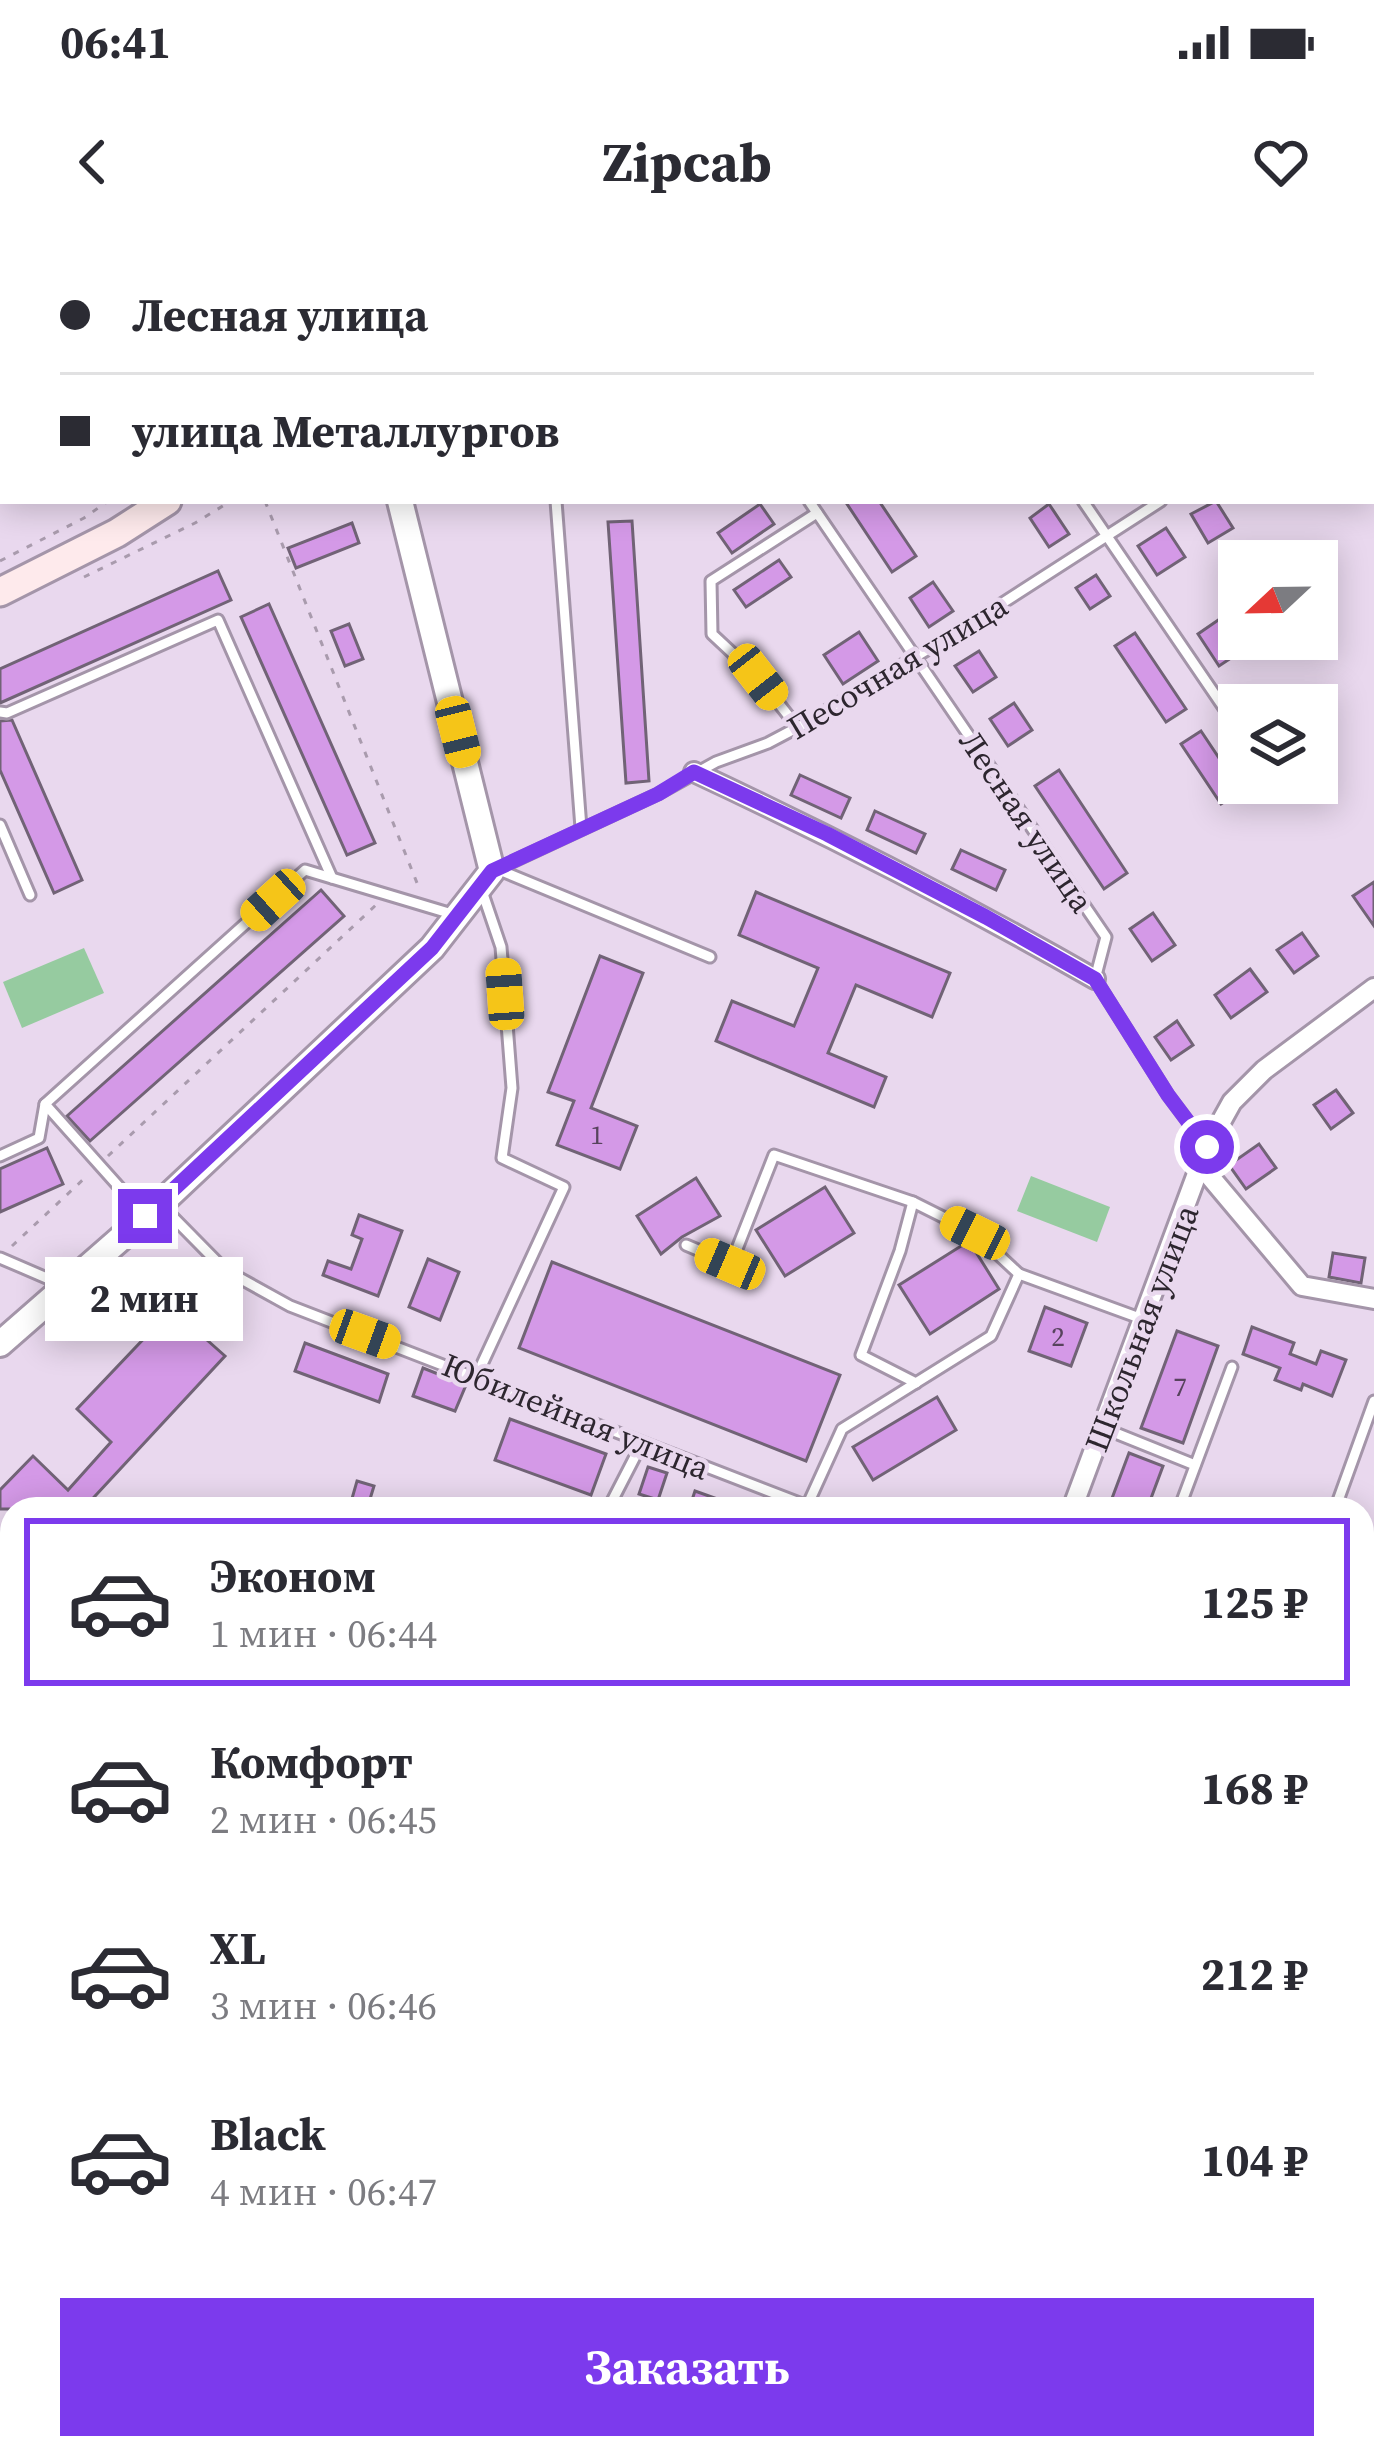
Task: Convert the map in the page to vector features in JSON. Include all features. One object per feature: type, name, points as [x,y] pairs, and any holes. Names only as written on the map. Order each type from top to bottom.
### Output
[{"type":"main road","points":[[0,592],[117,533],[162,504]]},
{"type":"street","points":[[0,1344],[153,1210],[432,948],[490,875],[401,504]]},
{"type":"street","points":[[694,772],[827,834],[1095,979]]},
{"type":"street","name":"Школьная улица","points":[[1077,1497],[1204,1157],[1232,1102],[1264,1070],[1374,988]]},
{"type":"street","points":[[1204,1157],[1302,1286],[1374,1299]]},
{"type":"lane","points":[[556,504],[581,829]]},
{"type":"lane","name":"Лесная улица","points":[[811,504],[1106,937],[1095,979]]},
{"type":"lane","points":[[1085,504],[1218,699]]},
{"type":"lane","name":"Песочная улица","points":[[490,875],[694,772],[797,728],[1156,504]]},
{"type":"lane","points":[[797,728],[758,677],[712,634],[711,581],[817,512]]},
{"type":"lane","points":[[0,712],[218,620],[332,878]]},
{"type":"lane","points":[[0,825],[30,895]]},
{"type":"lane","points":[[0,1156],[39,1138],[45,1104],[305,870],[458,916]]},
{"type":"lane","points":[[476,1375],[564,1187],[502,1158],[512,1088],[501,946],[490,875],[710,957]]},
{"type":"lane","points":[[1095,979],[1204,1157]]},
{"type":"lane","name":"Юбилейная улица","points":[[45,1104],[99,1165],[225,1270],[290,1306],[782,1497]]},
{"type":"lane","points":[[686,1245],[730,1264],[774,1155],[913,1202],[975,1233],[1019,1274],[1145,1320]]},
{"type":"lane","points":[[913,1202],[861,1354],[916,1383]]},
{"type":"lane","points":[[0,1257],[68,1287]]},
{"type":"lane","points":[[815,1497],[842,1430],[991,1336],[1019,1274]]},
{"type":"lane","points":[[1183,1497],[1232,1367]]},
{"type":"lane","points":[[1339,1497],[1374,1401]]},
{"type":"lane","points":[[1103,1428],[1195,1465]]},
{"type":"lane","points":[[614,1497],[642,1443]]},
{"type":"path","points":[[0,561],[104,504]]},
{"type":"path","points":[[78,580],[226,504]]},
{"type":"path","points":[[266,504],[426,906]]},
{"type":"path","points":[[0,1257],[387,894]]},
{"type":"green space","points":[[84,948],[104,993],[22,1028],[3,982]]},
{"type":"green space","points":[[1031,1176],[1110,1207],[1097,1242],[1017,1211]]},
{"type":"building","points":[[760,504],[774,524],[732,553],[718,533]]},
{"type":"building","points":[[847,504],[881,504],[916,556],[892,572]]},
{"type":"building","points":[[1049,504],[1069,534],[1049,547],[1030,518]]},
{"type":"building","points":[[1218,504],[1233,528],[1208,543],[1191,514]]},
{"type":"building","points":[[632,521],[649,781],[626,783],[608,522]]},
{"type":"building","points":[[352,523],[359,543],[296,568],[288,548]]},
{"type":"building","points":[[1166,528],[1185,557],[1157,575],[1138,546]]},
{"type":"building","points":[[779,560],[791,577],[746,607],[734,590]]},
{"type":"building","points":[[218,571],[231,600],[0,703],[0,669]]},
{"type":"building","points":[[1096,575],[1110,596],[1090,609],[1076,588]]},
{"type":"building","points":[[933,582],[953,611],[929,627],[910,598]]},
{"type":"building","points":[[269,604],[375,843],[347,855],[241,617]]},
{"type":"building","points":[[1218,620],[1218,660],[1228,660],[1219,666],[1198,634]]},
{"type":"building","points":[[349,624],[363,659],[345,666],[331,631]]},
{"type":"building","points":[[859,632],[878,661],[843,684],[824,655]]},
{"type":"building","points":[[1135,633],[1186,709],[1166,722],[1115,646]]},
{"type":"building","points":[[979,651],[996,677],[973,692],[955,666]]},
{"type":"building","points":[[1014,703],[1032,730],[1008,746],[990,719]]},
{"type":"building","points":[[12,720],[82,880],[54,893],[0,770],[0,721]]},
{"type":"building","points":[[1201,731],[1218,756],[1218,800],[1181,744]]},
{"type":"building","points":[[1059,770],[1127,873],[1104,889],[1035,786]]},
{"type":"building","points":[[800,775],[850,798],[841,818],[791,795]]},
{"type":"building","points":[[875,811],[925,834],[916,853],[867,830]]},
{"type":"building","points":[[961,850],[1005,870],[996,890],[952,869]]},
{"type":"building","points":[[1374,882],[1374,926],[1353,896]]},
{"type":"building","points":[[321,890],[344,916],[90,1141],[67,1116]]},
{"type":"building","points":[[756,892],[950,973],[932,1017],[856,985],[828,1053],[886,1077],[874,1107],[716,1041],[732,1001],[794,1026],[818,968],[739,935]]},
{"type":"building","points":[[1153,913],[1175,945],[1152,961],[1130,929]]},
{"type":"building","points":[[1302,933],[1318,956],[1294,973],[1277,950]]},
{"type":"building","points":[[600,956],[643,973],[591,1108],[637,1126],[620,1169],[557,1145],[574,1101],[548,1092]]},
{"type":"building","points":[[1250,969],[1267,992],[1231,1018],[1215,995]]},
{"type":"building","points":[[1177,1021],[1193,1045],[1171,1060],[1155,1037]]},
{"type":"building","points":[[1336,1090],[1353,1113],[1331,1129],[1314,1105]]},
{"type":"building","points":[[1259,1144],[1276,1168],[1246,1189],[1229,1165]]},
{"type":"building","points":[[47,1148],[63,1184],[0,1212],[0,1169]]},
{"type":"building","points":[[696,1178],[720,1216],[661,1254],[637,1216]]},
{"type":"building","points":[[825,1187],[854,1233],[785,1276],[756,1230]]},
{"type":"building","points":[[359,1215],[402,1231],[378,1296],[323,1275],[328,1261],[351,1269],[362,1239],[352,1235]]},
{"type":"building","points":[[969,1241],[999,1289],[930,1334],[899,1285]]},
{"type":"building","points":[[1333,1253],[1365,1258],[1361,1283],[1329,1277]]},
{"type":"building","points":[[428,1259],[459,1272],[440,1320],[409,1307]]},
{"type":"building","points":[[552,1262],[840,1375],[806,1461],[519,1348]]},
{"type":"building","points":[[193,1287],[209,1303],[189,1324],[225,1356],[94,1497],[0,1497],[0,1490],[33,1456],[68,1490],[111,1442],[77,1409]]},
{"type":"building","points":[[1045,1307],[1087,1323],[1071,1366],[1029,1351]]},
{"type":"building","points":[[1252,1327],[1294,1343],[1290,1354],[1316,1364],[1321,1351],[1346,1360],[1332,1396],[1303,1384],[1301,1390],[1275,1380],[1280,1368],[1243,1354]]},
{"type":"building","points":[[1177,1331],[1218,1346],[1183,1443],[1141,1428]]},
{"type":"building","points":[[305,1343],[388,1374],[379,1402],[295,1371]]},
{"type":"building","points":[[423,1368],[466,1385],[455,1411],[413,1396]]},
{"type":"building","points":[[937,1397],[956,1430],[873,1480],[853,1447]]},
{"type":"building","points":[[510,1419],[606,1454],[591,1495],[495,1460]]},
{"type":"building","points":[[1129,1453],[1163,1466],[1151,1497],[1112,1497]]},
{"type":"building","points":[[648,1467],[667,1473],[659,1497],[639,1494]]},
{"type":"building","points":[[357,1481],[374,1486],[371,1497],[352,1497]]},
{"type":"route","points":[[145,1216],[432,948],[492,871],[658,794],[694,772],[827,834],[1095,979],[1168,1095],[1207,1147]]}]
